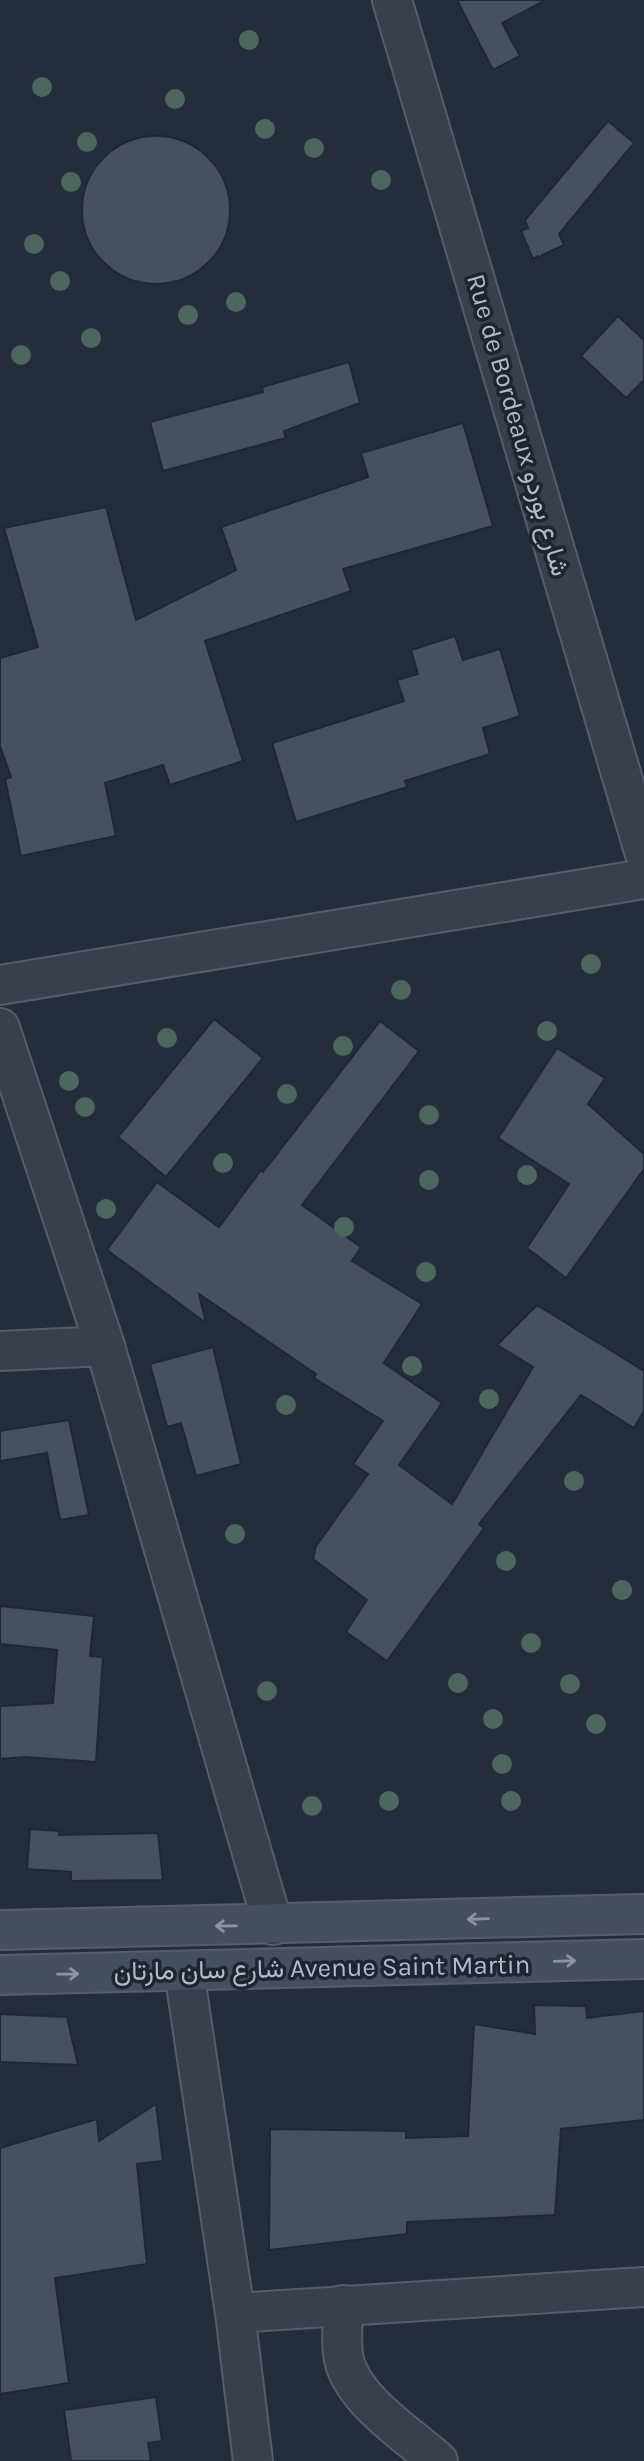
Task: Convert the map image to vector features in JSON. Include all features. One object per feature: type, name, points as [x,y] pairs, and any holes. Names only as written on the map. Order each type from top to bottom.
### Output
[{"type":"main road","name":"شارع سان مارتان Avenue Saint Martin","points":[[0,1930],[644,1914]]},
{"type":"main road","name":"شارع سان مارتان Avenue Saint Martin","points":[[0,1975],[644,1959]]},
{"type":"street","name":"Rue de Bordeaux شارع بوردو","points":[[392,0],[644,851]]},
{"type":"street","points":[[0,985],[644,878]]},
{"type":"street","points":[[0,1028],[105,1346],[273,1925]]},
{"type":"street","points":[[0,1351],[105,1346]]},
{"type":"street","points":[[184,1972],[235,2313],[253,2461]]},
{"type":"street","points":[[235,2313],[644,2287]]},
{"type":"street","points":[[343,2305],[343,2355],[351,2381],[374,2406],[438,2461]]},
{"type":"building","points":[[457,0],[546,0],[502,23],[520,56],[493,70]]},
{"type":"building","points":[[608,121],[634,143],[559,234],[564,245],[533,259],[521,231],[528,228],[525,220]]},
{"type":"building","points":[[156,136],[184,141],[208,158],[225,182],[230,210],[225,238],[208,262],[184,279],[156,284],[128,279],[104,262],[87,238],[82,210],[87,182],[104,158],[128,141]]},
{"type":"building","points":[[618,316],[644,340],[644,380],[626,398],[581,356]]},
{"type":"building","points":[[349,362],[360,403],[284,431],[286,438],[163,471],[150,422],[263,392],[262,387]]},
{"type":"building","points":[[463,423],[493,526],[343,569],[351,591],[205,641],[243,761],[170,785],[163,765],[105,783],[116,836],[21,856],[5,779],[11,777],[0,746],[0,658],[38,647],[4,528],[106,507],[136,620],[236,570],[221,527],[368,477],[361,453]]},
{"type":"building","points":[[455,636],[463,660],[500,649],[520,716],[483,728],[490,754],[405,781],[407,787],[296,822],[272,743],[404,701],[397,680],[418,674],[411,650]]},
{"type":"building","points":[[214,1019],[263,1058],[166,1177],[118,1137]]},
{"type":"building","points":[[380,1021],[419,1051],[302,1205],[361,1247],[352,1261],[422,1304],[384,1363],[442,1403],[399,1465],[452,1504],[533,1367],[497,1345],[537,1305],[644,1371],[644,1411],[634,1428],[581,1395],[479,1524],[484,1528],[387,1661],[346,1632],[367,1600],[313,1559],[316,1546],[368,1474],[353,1464],[383,1421],[314,1378],[316,1374],[199,1294],[206,1323],[107,1250],[157,1182],[219,1227]]},
{"type":"building","points":[[557,1048],[605,1078],[588,1104],[644,1154],[644,1169],[566,1278],[527,1248],[569,1184],[498,1138]]},
{"type":"building","points":[[213,1347],[241,1464],[196,1476],[181,1423],[167,1427],[150,1364]]},
{"type":"building","points":[[69,1420],[89,1515],[60,1520],[47,1453],[0,1461],[0,1431]]},
{"type":"building","points":[[0,1606],[94,1616],[90,1656],[103,1657],[96,1762],[25,1757],[0,1759],[0,1706],[53,1703],[57,1650],[0,1644]]},
{"type":"building","points":[[30,1829],[60,1831],[59,1835],[158,1833],[163,1880],[71,1881],[71,1872],[27,1869]]},
{"type":"building","points":[[534,2005],[586,2006],[587,2018],[644,2011],[644,2120],[561,2129],[555,2215],[407,2222],[407,2234],[269,2250],[270,2129],[406,2131],[406,2138],[468,2136],[474,2024],[535,2034]]},
{"type":"building","points":[[0,2014],[67,2017],[78,2065],[0,2062]]},
{"type":"building","points":[[156,2104],[163,2161],[137,2164],[147,2264],[55,2278],[69,2383],[0,2394],[0,2148],[97,2119],[99,2141]]},
{"type":"building","points":[[156,2397],[162,2441],[148,2443],[151,2461],[71,2461],[64,2410]]}]
